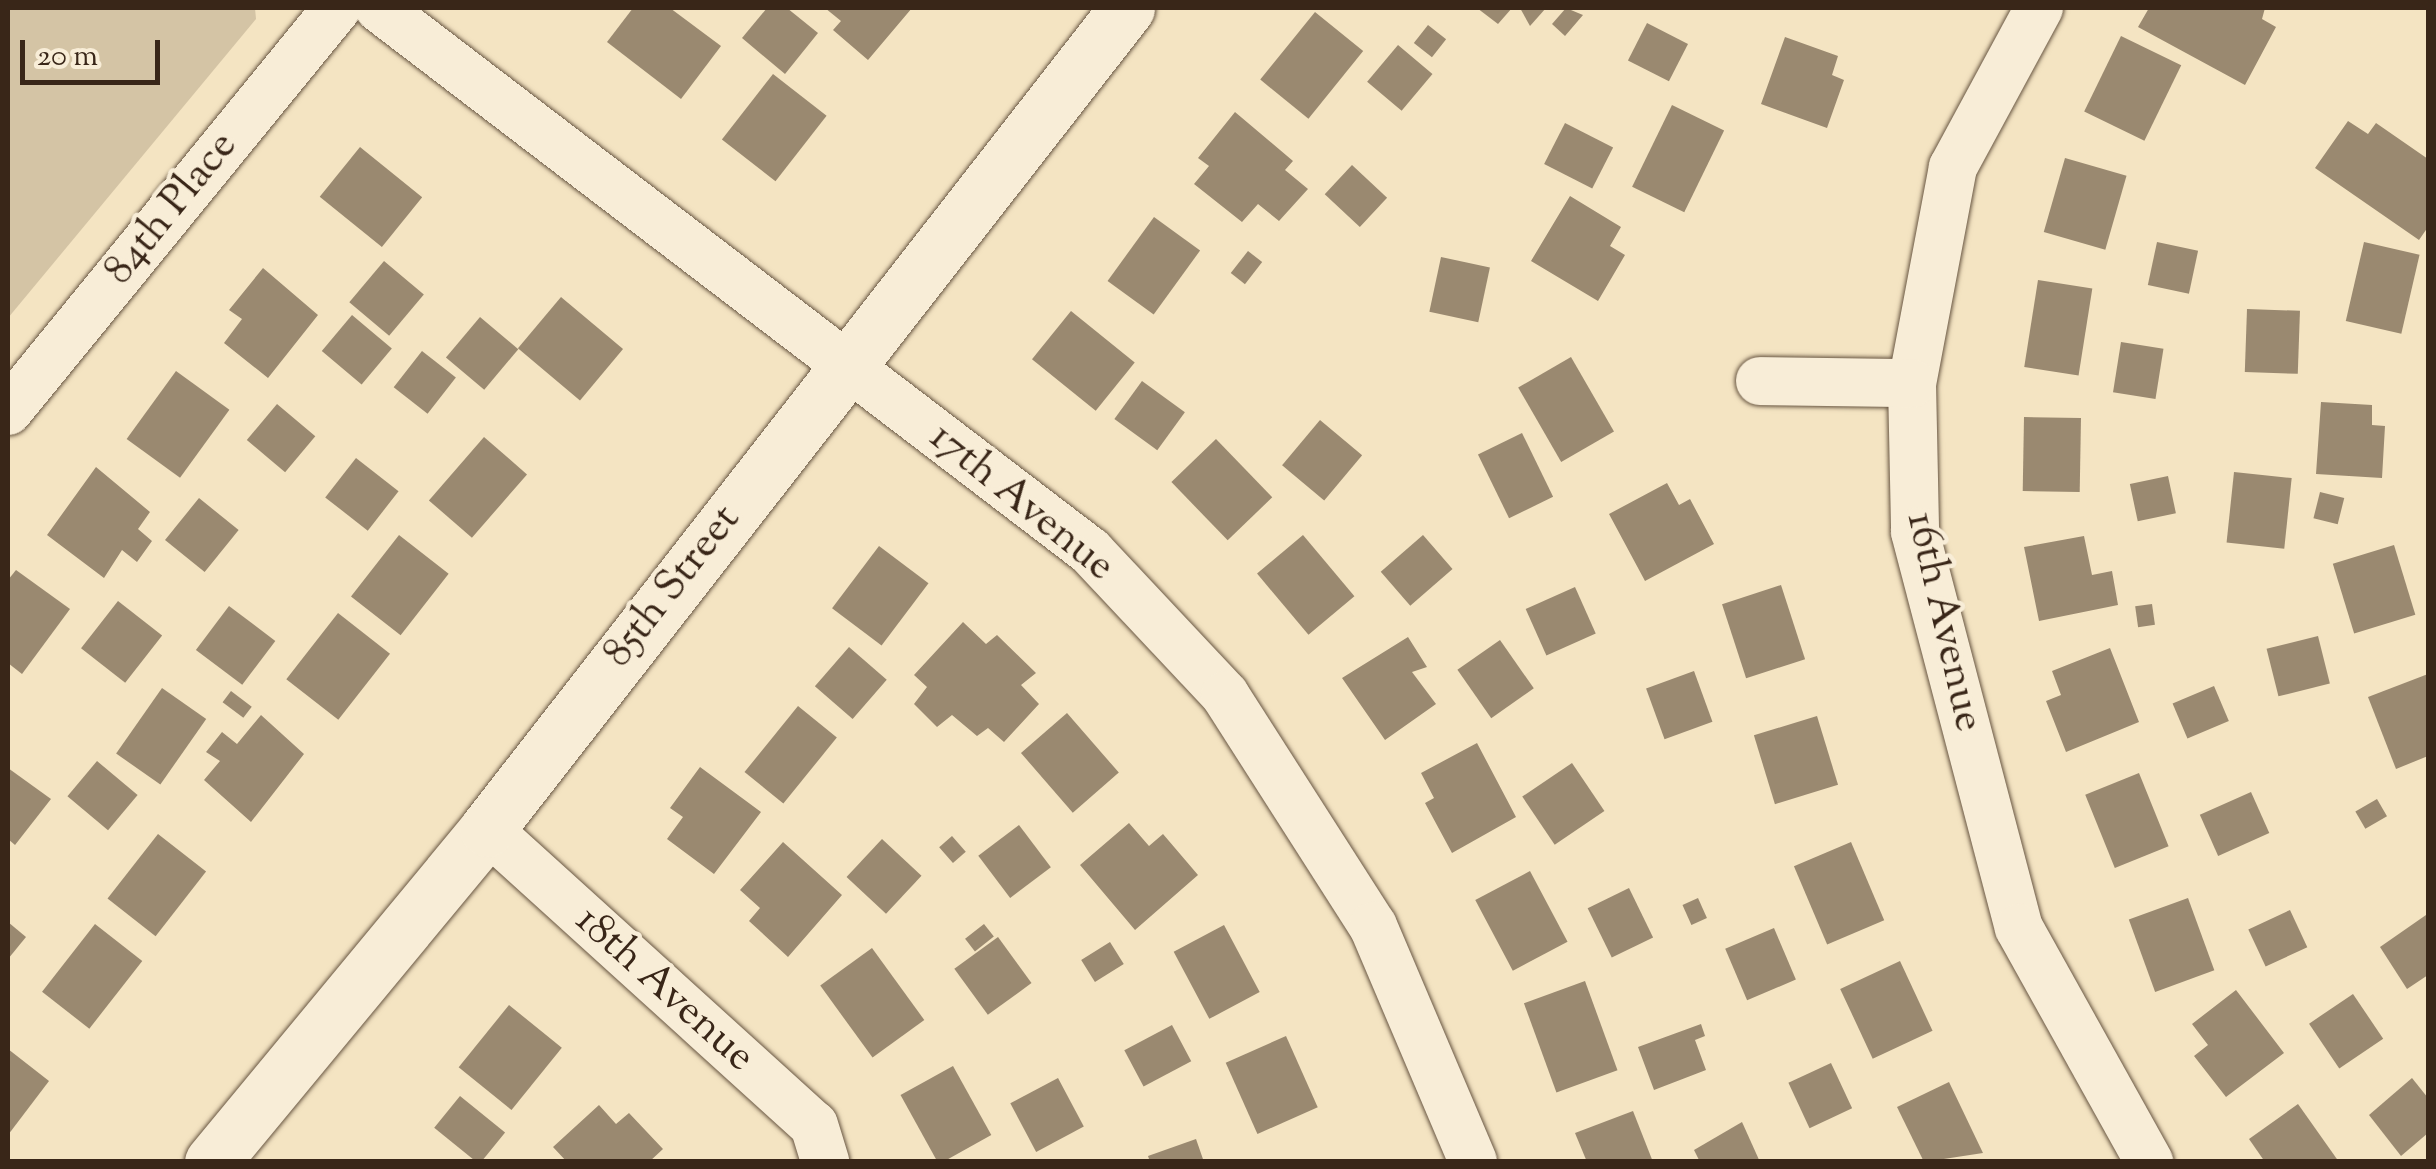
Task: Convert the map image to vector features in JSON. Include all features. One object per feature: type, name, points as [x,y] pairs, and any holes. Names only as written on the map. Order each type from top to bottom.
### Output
[{"type":"street","name":"84th Place","points":[[8,411],[337,8]]},
{"type":"street","name":"17th Avenue","points":[[379,8],[1090,551],[1225,695],[1373,926],[1472,1162]]},
{"type":"street","name":"85th Street","points":[[212,1162],[487,829],[844,364],[1127,8]]},
{"type":"street","name":"16th Avenue","points":[[2039,8],[1953,167],[1912,383],[1915,532],[2019,928],[2149,1162]]},
{"type":"street","points":[[1760,381],[1912,383]]},
{"type":"street","name":"18th Avenue","points":[[487,829],[814,1125],[825,1162]]},
{"type":"shaded area","points":[[8,8],[255,8],[256,19],[8,318]]},
{"type":"building","points":[[633,8],[670,8],[721,46],[681,99],[607,42]]},
{"type":"building","points":[[767,8],[787,8],[818,33],[785,74],[742,38]]},
{"type":"building","points":[[825,8],[912,8],[868,60],[833,30],[841,21]]},
{"type":"building","points":[[1477,8],[1512,8],[1498,24]]},
{"type":"building","points":[[1520,8],[1546,8],[1530,26]]},
{"type":"building","points":[[1566,8],[1583,15],[1565,36],[1552,24]]},
{"type":"building","points":[[2149,8],[2265,8],[2262,19],[2276,27],[2245,85],[2138,27]]},
{"type":"building","points":[[1315,12],[1363,51],[1308,119],[1260,80]]},
{"type":"building","points":[[1647,23],[1688,44],[1669,81],[1628,60]]},
{"type":"building","points":[[1428,25],[1446,39],[1432,57],[1414,43]]},
{"type":"building","points":[[2121,36],[2181,65],[2144,141],[2084,111]]},
{"type":"building","points":[[1785,37],[1838,56],[1832,75],[1844,80],[1827,128],[1761,104]]},
{"type":"building","points":[[1398,45],[1432,74],[1402,111],[1367,82]]},
{"type":"building","points":[[773,74],[827,116],[775,181],[722,139]]},
{"type":"building","points":[[1672,105],[1724,130],[1684,212],[1632,187]]},
{"type":"building","points":[[1235,112],[1293,161],[1285,170],[1308,189],[1279,221],[1258,204],[1242,222],[1194,184],[1209,166],[1198,158]]},
{"type":"building","points":[[2348,121],[2368,134],[2376,123],[2428,159],[2428,227],[2419,240],[2315,168]]},
{"type":"building","points":[[1565,123],[1613,148],[1592,189],[1544,164]]},
{"type":"building","points":[[360,147],[422,197],[382,247],[320,197]]},
{"type":"building","points":[[2065,158],[2127,176],[2105,250],[2044,232]]},
{"type":"building","points":[[1352,165],[1387,198],[1360,227],[1325,194]]},
{"type":"building","points":[[1570,196],[1621,227],[1610,246],[1625,255],[1598,301],[1531,261]]},
{"type":"building","points":[[1154,217],[1200,251],[1154,314],[1108,281]]},
{"type":"building","points":[[2157,242],[2198,251],[2189,294],[2148,285]]},
{"type":"building","points":[[2364,242],[2420,255],[2401,334],[2346,321]]},
{"type":"building","points":[[1248,251],[1262,262],[1245,284],[1231,273]]},
{"type":"building","points":[[1441,257],[1490,267],[1478,322],[1429,312]]},
{"type":"building","points":[[384,261],[424,294],[389,336],[349,302]]},
{"type":"building","points":[[263,268],[318,315],[268,378],[224,343],[242,319],[229,310]]},
{"type":"building","points":[[2038,280],[2092,289],[2079,376],[2024,367]]},
{"type":"building","points":[[561,297],[623,349],[580,400],[518,348]]},
{"type":"building","points":[[2247,309],[2300,311],[2298,374],[2245,372]]},
{"type":"building","points":[[1071,311],[1135,363],[1096,411],[1032,359]]},
{"type":"building","points":[[352,315],[392,348],[362,384],[322,351]]},
{"type":"building","points":[[480,317],[518,349],[484,390],[446,358]]},
{"type":"building","points":[[2121,342],[2163,349],[2155,399],[2113,392]]},
{"type":"building","points":[[422,351],[456,377],[428,414],[394,387]]},
{"type":"building","points":[[1571,357],[1614,431],[1561,462],[1518,388]]},
{"type":"building","points":[[176,371],[229,410],[180,478],[127,439]]},
{"type":"building","points":[[1142,381],[1185,412],[1157,450],[1114,419]]},
{"type":"building","points":[[2321,402],[2372,405],[2372,425],[2385,426],[2382,478],[2316,474]]},
{"type":"building","points":[[277,404],[315,436],[285,472],[247,440]]},
{"type":"building","points":[[2024,417],[2081,418],[2080,492],[2023,491]]},
{"type":"building","points":[[1320,420],[1362,455],[1324,501],[1282,465]]},
{"type":"building","points":[[1522,433],[1553,497],[1509,518],[1478,454]]},
{"type":"building","points":[[484,437],[527,474],[472,538],[429,500]]},
{"type":"building","points":[[1216,439],[1272,497],[1228,540],[1171,482]]},
{"type":"building","points":[[356,458],[399,491],[368,531],[325,497]]},
{"type":"building","points":[[96,467],[150,512],[138,529],[152,541],[137,562],[122,550],[104,578],[47,535]]},
{"type":"building","points":[[2234,472],[2292,478],[2284,549],[2227,543]]},
{"type":"building","points":[[2168,476],[2176,513],[2138,521],[2130,484]]},
{"type":"building","points":[[1667,483],[1679,505],[1690,499],[1714,544],[1645,581],[1609,514]]},
{"type":"building","points":[[2320,492],[2344,498],[2338,524],[2313,518]]},
{"type":"building","points":[[199,498],[239,530],[205,572],[165,540]]},
{"type":"building","points":[[399,535],[449,574],[401,635],[351,596]]},
{"type":"building","points":[[1303,535],[1354,596],[1308,635],[1257,574]]},
{"type":"building","points":[[1423,535],[1453,569],[1410,606],[1381,572]]},
{"type":"building","points":[[2084,536],[2092,575],[2112,571],[2118,605],[2039,621],[2024,547]]},
{"type":"building","points":[[2394,545],[2415,615],[2354,634],[2333,564]]},
{"type":"building","points":[[879,546],[929,583],[882,646],[832,608]]},
{"type":"building","points":[[16,570],[70,609],[22,674],[8,663],[8,580]]},
{"type":"building","points":[[1781,585],[1805,659],[1746,678],[1722,604]]},
{"type":"building","points":[[1575,587],[1596,634],[1546,656],[1526,609]]},
{"type":"building","points":[[118,601],[162,635],[125,683],[81,648]]},
{"type":"building","points":[[2152,604],[2155,625],[2138,627],[2135,606]]},
{"type":"building","points":[[229,606],[275,641],[242,685],[196,650]]},
{"type":"building","points":[[338,613],[390,654],[338,720],[286,679]]},
{"type":"building","points":[[963,622],[986,644],[997,635],[1036,673],[1021,685],[1039,704],[1004,742],[988,728],[977,736],[952,715],[937,727],[914,704],[927,687],[914,675]]},
{"type":"building","points":[[2318,636],[2330,684],[2278,696],[2267,649]]},
{"type":"building","points":[[1408,637],[1427,667],[1412,672],[1436,704],[1385,740],[1342,678]]},
{"type":"building","points":[[1500,640],[1534,688],[1491,718],[1457,670]]},
{"type":"building","points":[[849,647],[887,680],[853,719],[815,686]]},
{"type":"building","points":[[2110,648],[2139,722],[2066,752],[2046,701],[2061,695],[2052,671]]},
{"type":"building","points":[[1694,671],[1712,722],[1665,739],[1646,688]]},
{"type":"building","points":[[2428,674],[2428,756],[2396,769],[2368,697]]},
{"type":"building","points":[[2214,686],[2229,721],[2187,739],[2173,704]]},
{"type":"building","points":[[162,688],[206,719],[160,785],[116,754]]},
{"type":"building","points":[[231,691],[252,707],[243,718],[223,702]]},
{"type":"building","points":[[798,706],[837,737],[783,804],[745,772]]},
{"type":"building","points":[[1067,713],[1119,773],[1073,813],[1021,753]]},
{"type":"building","points":[[261,715],[304,754],[251,822],[204,780],[220,761],[206,752],[222,732],[237,744]]},
{"type":"building","points":[[1817,716],[1838,785],[1775,804],[1754,735]]},
{"type":"building","points":[[1477,743],[1516,817],[1452,853],[1425,803],[1434,798],[1421,773]]},
{"type":"building","points":[[97,761],[138,795],[108,830],[67,796]]},
{"type":"building","points":[[1572,763],[1604,811],[1555,845],[1522,797]]},
{"type":"building","points":[[700,767],[761,812],[714,874],[667,839],[683,817],[670,808]]},
{"type":"building","points":[[8,768],[51,799],[15,845],[8,839]]},
{"type":"building","points":[[2139,773],[2169,846],[2115,868],[2085,795]]},
{"type":"building","points":[[2251,792],[2269,833],[2218,856],[2200,815]]},
{"type":"building","points":[[2377,799],[2387,816],[2365,829],[2355,812]]},
{"type":"building","points":[[1129,823],[1149,846],[1163,834],[1198,875],[1135,930],[1080,865]]},
{"type":"building","points":[[1019,825],[1051,867],[1010,898],[978,856]]},
{"type":"building","points":[[158,834],[206,872],[156,936],[108,899]]},
{"type":"building","points":[[952,836],[966,852],[953,863],[939,847]]},
{"type":"building","points":[[882,839],[921,876],[886,914],[847,877]]},
{"type":"building","points":[[783,842],[842,895],[788,957],[749,921],[760,908],[740,890]]},
{"type":"building","points":[[1851,842],[1884,920],[1827,944],[1794,866]]},
{"type":"building","points":[[1530,871],[1568,942],[1513,971],[1475,900]]},
{"type":"building","points":[[1629,888],[1653,937],[1612,958],[1588,908]]},
{"type":"building","points":[[1698,898],[1707,918],[1691,925],[1682,905]]},
{"type":"building","points":[[2188,898],[2214,970],[2155,992],[2129,920]]},
{"type":"building","points":[[2290,910],[2307,947],[2266,967],[2248,929]]},
{"type":"building","points":[[2426,915],[2428,975],[2407,989],[2380,947]]},
{"type":"building","points":[[8,922],[26,937],[8,959]]},
{"type":"building","points":[[95,924],[142,961],[89,1029],[42,992]]},
{"type":"building","points":[[984,924],[994,937],[975,951],[965,939]]},
{"type":"building","points":[[1224,925],[1260,992],[1209,1019],[1174,952]]},
{"type":"building","points":[[1774,928],[1796,980],[1747,1000],[1725,949]]},
{"type":"building","points":[[998,937],[1032,983],[988,1015],[954,969]]},
{"type":"building","points":[[1110,942],[1124,964],[1095,982],[1081,960]]},
{"type":"building","points":[[872,948],[924,1020],[873,1058],[820,986]]},
{"type":"building","points":[[1900,961],[1933,1031],[1873,1059],[1840,989]]},
{"type":"building","points":[[1585,981],[1617,1070],[1556,1093],[1524,1003]]},
{"type":"building","points":[[2236,990],[2284,1053],[2226,1097],[2194,1056],[2208,1045],[2192,1024]]},
{"type":"building","points":[[2353,994],[2383,1039],[2339,1068],[2309,1024]]},
{"type":"building","points":[[509,1005],[562,1048],[512,1110],[459,1067]]},
{"type":"building","points":[[1701,1024],[1705,1036],[1695,1040],[1706,1070],[1654,1090],[1638,1047]]},
{"type":"building","points":[[1172,1025],[1191,1061],[1144,1087],[1124,1050]]},
{"type":"building","points":[[1286,1036],[1318,1107],[1257,1134],[1226,1063]]},
{"type":"building","points":[[8,1049],[49,1081],[8,1135]]},
{"type":"building","points":[[1831,1063],[1852,1108],[1810,1128],[1788,1083]]},
{"type":"building","points":[[953,1066],[991,1135],[938,1162],[901,1095]]},
{"type":"building","points":[[1058,1078],[1084,1127],[1036,1152],[1010,1103]]},
{"type":"building","points":[[2412,1078],[2428,1098],[2428,1133],[2401,1156],[2369,1115]]},
{"type":"building","points":[[1949,1082],[1983,1153],[1924,1162],[1897,1107]]},
{"type":"building","points":[[460,1096],[505,1133],[481,1162],[476,1162],[434,1128]]},
{"type":"building","points":[[2298,1104],[2339,1162],[2265,1162],[2249,1139]]},
{"type":"building","points":[[599,1105],[616,1124],[629,1113],[663,1149],[649,1162],[567,1162],[553,1147]]},
{"type":"building","points":[[1633,1111],[1653,1162],[1587,1162],[1575,1133]]},
{"type":"building","points":[[1742,1122],[1760,1162],[1700,1162],[1694,1150]]},
{"type":"building","points":[[1196,1139],[1204,1162],[1150,1162],[1148,1156]]}]
